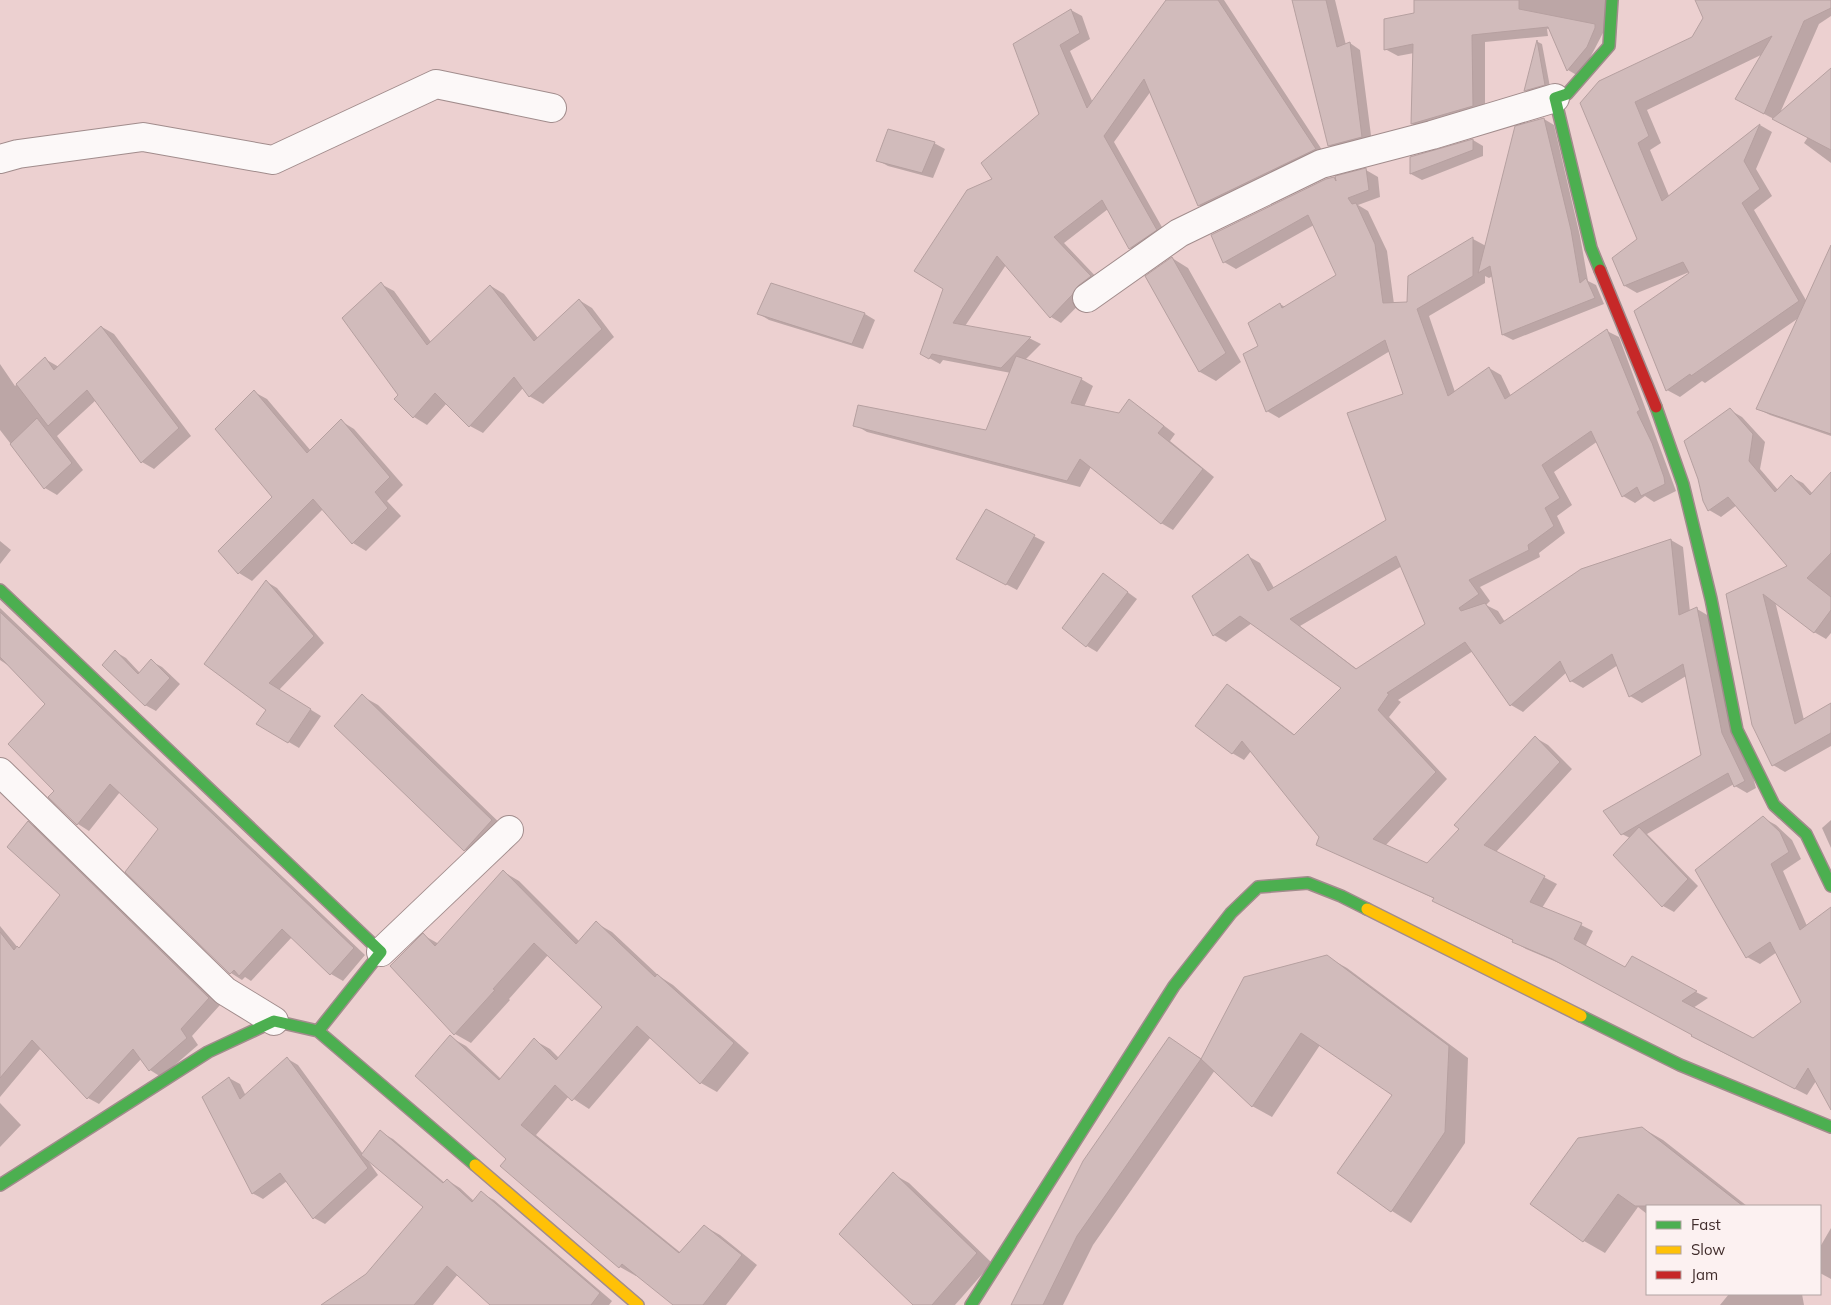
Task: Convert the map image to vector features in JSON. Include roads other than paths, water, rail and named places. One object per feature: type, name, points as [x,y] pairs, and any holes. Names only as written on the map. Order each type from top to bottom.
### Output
[{"type":"street","points":[[1087,298],[1179,234],[1321,164],[1432,135],[1567,94],[1609,46],[1612,0]]},
{"type":"street","points":[[0,159],[18,154],[142,137],[273,160],[436,84],[552,108]]},
{"type":"street","points":[[1555,98],[1591,248],[1656,405],[1683,484],[1711,599],[1737,730],[1774,805],[1806,834],[1831,886]]},
{"type":"street","points":[[0,590],[381,952]]},
{"type":"street","points":[[0,772],[225,991],[274,1021],[318,1031],[638,1305]]},
{"type":"street","points":[[318,1031],[381,952],[509,830]]},
{"type":"street","points":[[971,1305],[1174,986],[1231,914],[1258,887],[1308,883],[1341,896],[1680,1065],[1831,1127]]},
{"type":"street","points":[[0,1185],[208,1052],[274,1021]]}]
